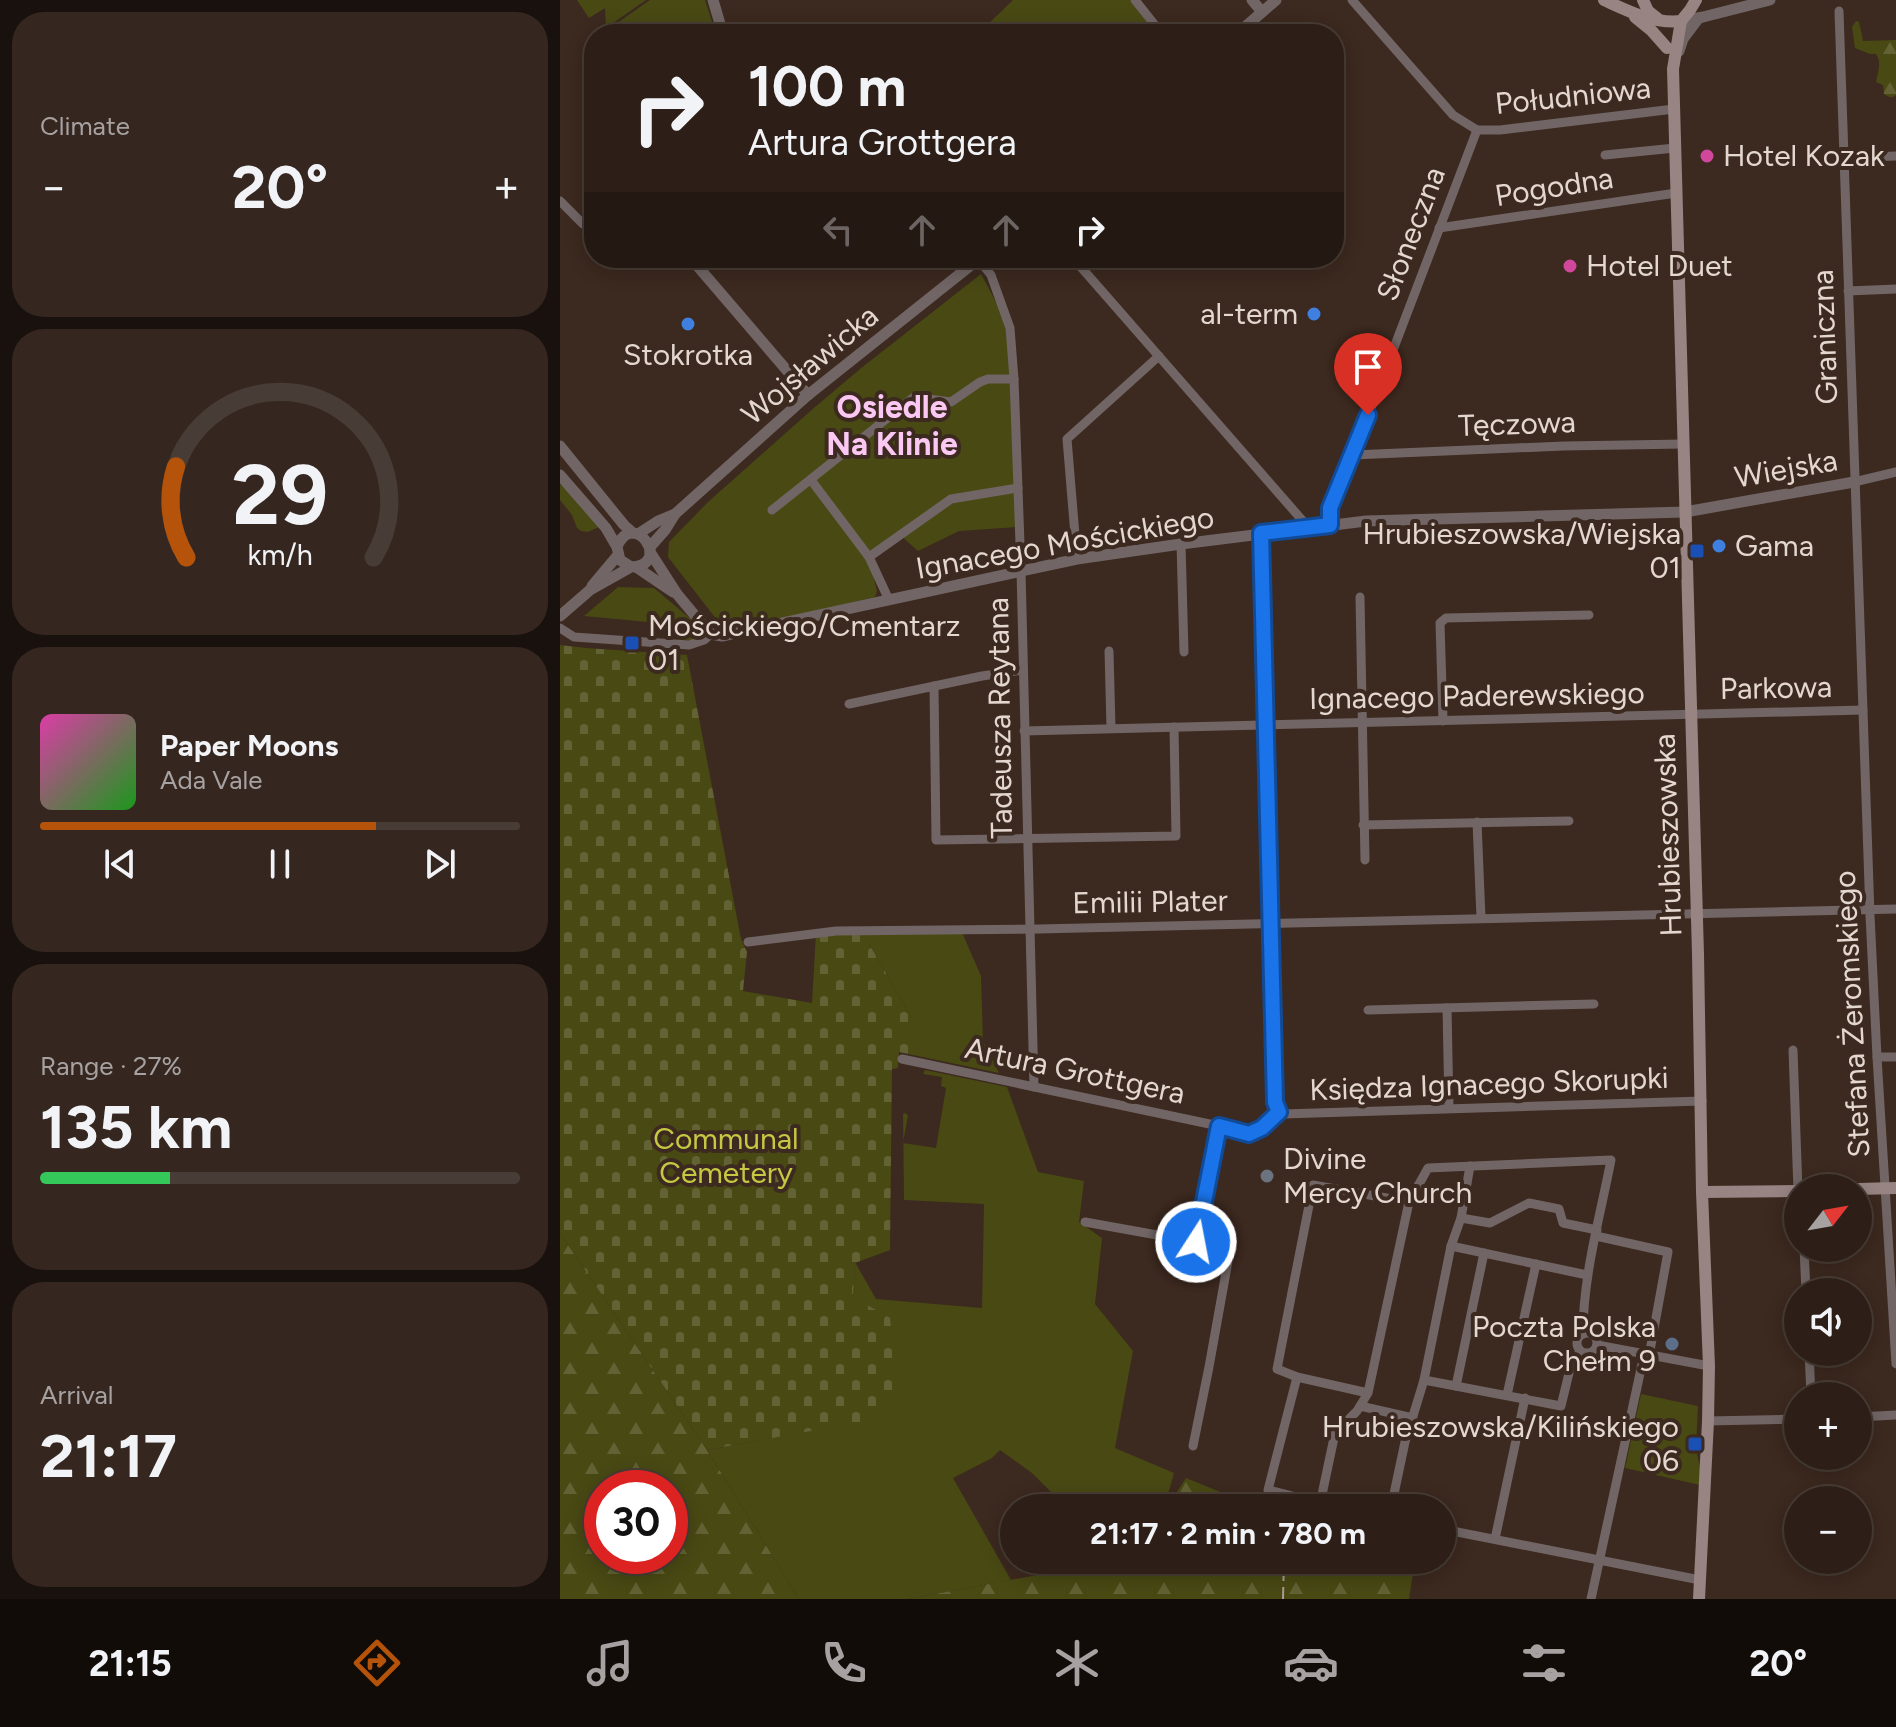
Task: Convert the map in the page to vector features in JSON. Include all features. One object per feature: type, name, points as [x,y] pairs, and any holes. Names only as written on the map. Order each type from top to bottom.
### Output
[{"type":"main road","points":[[1604,0],[1650,19],[1681,21]]},
{"type":"main road","points":[[1643,0],[1648,11],[1658,19],[1673,66]]},
{"type":"main road","points":[[1673,66],[1681,21],[1696,0]]},
{"type":"main road","points":[[1628,11],[1667,48]]},
{"type":"main road","name":"Hrubieszowska","points":[[1673,66],[1709,1366],[1699,1599]]},
{"type":"main road","points":[[1702,1192],[1784,1191]]},
{"type":"street","points":[[713,0],[720,24]]},
{"type":"street","points":[[1135,0],[1154,24]]},
{"type":"street","points":[[1252,0],[1262,12]]},
{"type":"street","points":[[1248,24],[1276,0]]},
{"type":"street","points":[[1352,0],[1453,115],[1477,130]]},
{"type":"street","points":[[1681,21],[1770,0]]},
{"type":"street","name":"Graniczna","points":[[1839,11],[1863,710]]},
{"type":"street","points":[[1673,66],[1683,39],[1698,19]]},
{"type":"street","name":"Południowa","points":[[1477,130],[1500,130],[1674,109]]},
{"type":"street","name":"Słoneczna","points":[[1330,525],[1330,508],[1477,130]]},
{"type":"street","points":[[1605,155],[1675,148]]},
{"type":"street","points":[[1844,158],[1896,156]]},
{"type":"street","name":"Pogodna","points":[[1439,228],[1676,193]]},
{"type":"street","points":[[560,201],[584,224]]},
{"type":"street","points":[[702,268],[808,395]]},
{"type":"street","name":"Wojsławicka","points":[[650,550],[675,514],[808,395],[968,268]]},
{"type":"street","name":"Tadeusza Reytana","points":[[986,268],[1010,328],[1014,379],[1034,1087]]},
{"type":"street","points":[[1082,268],[1309,528]]},
{"type":"street","points":[[1848,291],[1896,289]]},
{"type":"street","points":[[1077,559],[1067,439],[1159,356]]},
{"type":"street","points":[[772,510],[914,397],[951,402],[988,379],[1014,379]]},
{"type":"street","name":"Tęczowa","points":[[1353,455],[1683,444]]},
{"type":"street","points":[[560,446],[624,525],[643,537],[677,594],[711,634]]},
{"type":"street","name":"Wiejska","points":[[1685,512],[1896,472]]},
{"type":"street","points":[[560,475],[606,528],[620,560],[677,594]]},
{"type":"street","points":[[811,480],[869,557],[889,600]]},
{"type":"street","points":[[869,557],[951,499],[1018,488]]},
{"type":"street","name":"Ignacego Mościckiego","points":[[560,628],[574,637],[685,645],[704,640],[711,634],[729,635],[1077,559],[1261,533],[1366,521],[1685,512]]},
{"type":"street","name":"Wojsławicka","points":[[635,534],[675,514]]},
{"type":"street","points":[[1261,533],[1275,1102],[1279,1112]]},
{"type":"street","points":[[590,590],[617,551],[622,538],[635,534]]},
{"type":"street","points":[[1181,544],[1184,652]]},
{"type":"street","points":[[560,616],[590,590],[645,562],[650,550]]},
{"type":"street","points":[[1360,597],[1365,860]]},
{"type":"street","points":[[1443,721],[1440,623],[1446,618],[1589,615]]},
{"type":"street","points":[[1109,651],[1111,728]]},
{"type":"street","points":[[849,704],[1023,670]]},
{"type":"street","points":[[934,686],[936,840],[1176,836],[1174,727]]},
{"type":"street","name":"Parkowa","points":[[1691,715],[1863,710]]},
{"type":"street","name":"Stefana Żeromskiego","points":[[1863,710],[1877,1057],[1890,1188],[1896,1364]]},
{"type":"street","name":"Ignacego Paderewskiego","points":[[1024,731],[1691,715]]},
{"type":"street","points":[[1363,825],[1569,821]]},
{"type":"street","points":[[1477,822],[1481,918]]},
{"type":"street","name":"Emilii Plater","points":[[748,942],[836,931],[1896,909]]},
{"type":"street","points":[[1368,1010],[1594,1004]]},
{"type":"street","points":[[1447,1008],[1449,1108]]},
{"type":"street","points":[[1793,1050],[1797,1174]]},
{"type":"street","points":[[1877,1057],[1896,1057]]},
{"type":"street","name":"Artura Grottgera","points":[[902,1059],[1249,1134],[1262,1128],[1279,1112]]},
{"type":"street","name":"Księdza Ignacego Skorupki","points":[[1279,1112],[1702,1101]]},
{"type":"street","points":[[1196,1242],[1219,1126]]},
{"type":"street","points":[[1322,1494],[1335,1433],[1357,1411],[1368,1393],[1409,1202],[1428,1168],[1611,1160],[1587,1275],[1583,1334],[1577,1342],[1580,1351],[1570,1369],[1561,1406],[1424,1380]]},
{"type":"street","points":[[1394,1494],[1405,1442],[1424,1380],[1470,1166]]},
{"type":"street","points":[[1368,1393],[1297,1377],[1277,1369],[1313,1185],[1409,1202]]},
{"type":"street","points":[[1461,1218],[1490,1223],[1529,1203],[1559,1209],[1563,1223],[1668,1252],[1591,1599]]},
{"type":"street","points":[[1085,1222],[1230,1250],[1193,1446]]},
{"type":"street","points":[[1451,1246],[1587,1275]]},
{"type":"street","points":[[1456,1386],[1484,1253]]},
{"type":"street","points":[[1507,1395],[1536,1264]]},
{"type":"street","points":[[1580,1351],[1590,1353],[1597,1345],[1593,1335],[1583,1334]]},
{"type":"street","points":[[1597,1345],[1709,1366]]},
{"type":"street","points":[[1283,1494],[1268,1490],[1297,1377]]},
{"type":"street","points":[[1495,1539],[1525,1398]]},
{"type":"street","points":[[1360,1406],[1413,1418]]},
{"type":"street","points":[[1872,1416],[1896,1415]]},
{"type":"street","points":[[1708,1421],[1784,1419]]},
{"type":"street","points":[[1456,1532],[1700,1580]]},
{"type":"green space","points":[[577,0],[646,0],[612,24],[606,24],[605,8],[589,18]]},
{"type":"green space","points":[[650,0],[705,0],[713,24],[616,24]]},
{"type":"green space","points":[[1013,0],[1130,0],[1148,24],[988,24]]},
{"type":"green space","points":[[1856,21],[1859,22],[1863,41],[1896,40],[1896,95],[1890,97],[1884,94],[1883,85],[1876,82],[1879,64],[1876,54],[1855,48],[1852,27]]},
{"type":"green space","points":[[981,274],[1010,328],[1019,527],[959,531],[918,551],[900,535],[869,557],[877,591],[875,597],[736,630],[717,620],[668,557],[669,542],[708,502],[815,407]]},
{"type":"green space","points":[[560,485],[599,527],[588,532],[577,528],[572,515],[560,500]]},
{"type":"green space","points":[[618,587],[654,588],[693,621],[698,628],[697,635],[691,640],[678,641],[679,632],[689,633],[690,626],[584,616]]},
{"type":"green space","name":"Communal Cemetery","points":[[560,645],[687,655],[741,939],[747,952],[743,991],[812,1003],[816,933],[868,931],[868,942],[913,1020],[913,1055],[899,1052],[898,1068],[892,1069],[890,1250],[855,1263],[853,1297],[890,1318],[898,1394],[881,1418],[707,1450],[560,1233]]},
{"type":"green space","points":[[961,930],[981,976],[983,1041],[999,1073],[913,1055],[913,1020],[868,942],[868,931]]},
{"type":"green space","points":[[925,1070],[1007,1087],[1038,1172],[1084,1181],[1079,1222],[1102,1238],[1095,1304],[1133,1351],[1115,1448],[1174,1473],[1166,1494],[1053,1494],[1032,1473],[1000,1450],[992,1458],[953,1478],[1000,1561],[1000,1574],[1008,1574],[1011,1580],[908,1599],[799,1599],[707,1450],[881,1417],[853,1297],[855,1262],[876,1299],[982,1308],[984,1204],[904,1200],[903,1143],[936,1148],[946,1088],[941,1086],[942,1077],[923,1074]]},
{"type":"green space","points":[[905,1113],[908,1115],[903,1141],[903,1114]]},
{"type":"green space","points":[[560,1233],[707,1450],[799,1599],[560,1599]]},
{"type":"green space","points":[[1641,1394],[1698,1406],[1696,1449],[1700,1485],[1625,1468]]},
{"type":"green space","points":[[1186,1478],[1225,1494],[1176,1494]]},
{"type":"green space","points":[[1043,1574],[1413,1574],[1409,1599],[908,1599]]},
{"type":"railway","points":[[1283,1599],[1284,1574]]},
{"type":"place","name":"Hotel Kozak","points":[[1707,156]]},
{"type":"place","name":"Hotel Duet","points":[[1570,266]]},
{"type":"place","name":"al-term","points":[[1314,314]]},
{"type":"place","name":"Stokrotka","points":[[688,324]]},
{"type":"place","name":"Gama","points":[[1719,546]]},
{"type":"place","name":"Hrubieszowska/Wiejska 01","points":[[1697,551]]},
{"type":"place","name":"Mościckiego/Cmentarz 01","points":[[632,643]]},
{"type":"place","name":"Divine Mercy Church","points":[[1267,1176]]},
{"type":"place","name":"Poczta Polska Chełm 9","points":[[1672,1344]]},
{"type":"place","name":"Hrubieszowska/Kilińskiego 06","points":[[1695,1444]]},
{"type":"district","name":"Osiedle Na Klinie","points":[[892,426]]},
{"type":"route","points":[[1196,1242],[1219,1126],[1249,1134],[1262,1128],[1279,1112],[1275,1102],[1261,533],[1330,525],[1330,508],[1368,415]]}]
